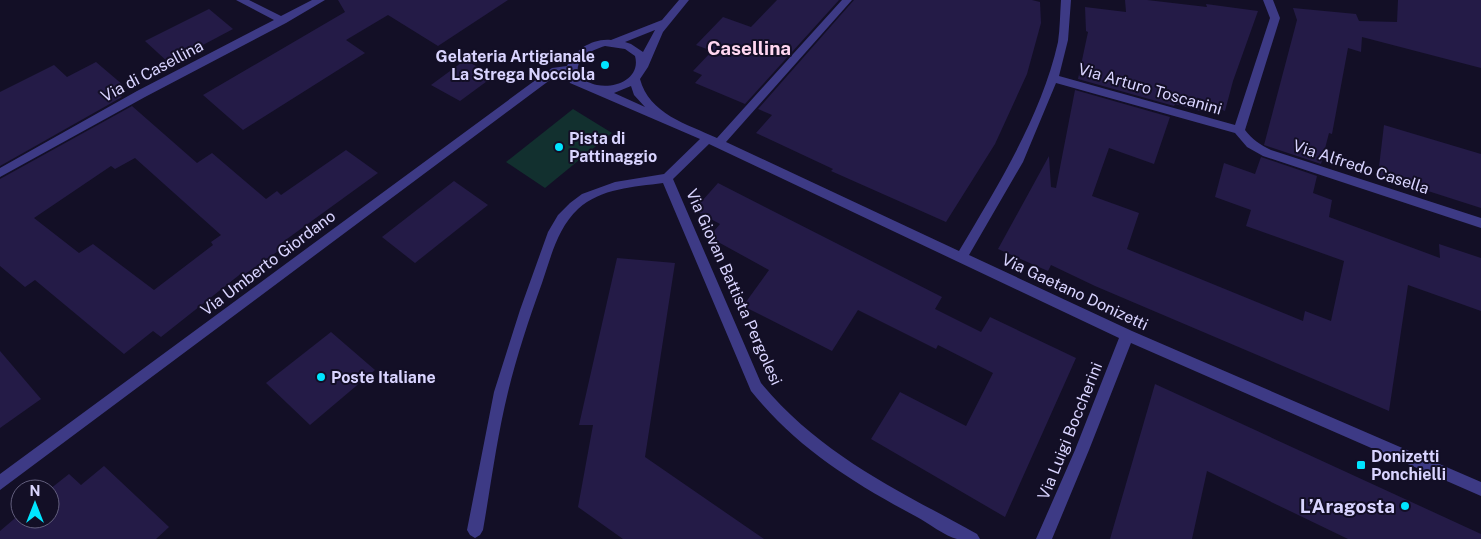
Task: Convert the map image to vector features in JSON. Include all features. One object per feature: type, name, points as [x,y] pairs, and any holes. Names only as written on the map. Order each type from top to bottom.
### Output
[{"type":"street","points":[[241,0],[283,20]]},
{"type":"street","name":"Via di Casellina","points":[[0,173],[141,94],[320,0]]},
{"type":"street","points":[[664,22],[614,43],[594,46],[581,52],[577,56],[571,70],[574,80],[598,90],[621,88],[635,79],[640,75],[651,42],[664,22],[684,0]]},
{"type":"street","name":"Via Giovan Battista Pergolesi","points":[[475,530],[501,392],[526,310],[554,230],[572,206],[598,191],[626,183],[667,178],[712,142],[847,0]]},
{"type":"street","points":[[962,257],[1017,162],[1053,78],[1063,40],[1066,0]]},
{"type":"street","points":[[1239,130],[1276,18],[1268,0]]},
{"type":"street","points":[[614,43],[622,44],[638,52],[643,60],[643,66]]},
{"type":"street","name":"Via Umberto Giordano","points":[[0,483],[556,70],[571,70]]},
{"type":"street","name":"Via Arturo Toscanini","points":[[1053,78],[1239,130]]},
{"type":"street","name":"Via Gaetano Donizetti","points":[[635,79],[638,92],[644,101],[660,116]]},
{"type":"street","name":"Via Gaetano Donizetti","points":[[598,90],[636,108],[660,116],[1127,335],[1481,490]]},
{"type":"street","name":"Via Alfredo Casella","points":[[1239,130],[1246,141],[1256,149],[1481,223]]},
{"type":"street","name":"Via Giovan Battista Pergolesi","points":[[667,178],[756,387],[764,398],[789,423],[855,473],[972,539]]},
{"type":"street","name":"Via Luigi Boccherini","points":[[1044,539],[1082,450],[1127,335]]},
{"type":"green space","name":"Pista di Pattinaggio","points":[[573,109],[612,133],[545,188],[506,162]]},
{"type":"building","points":[[338,0],[508,0],[438,46],[388,15],[346,40],[365,53],[243,130],[203,95],[345,12]]},
{"type":"building","points":[[777,0],[839,0],[745,104],[695,83],[702,75],[693,71],[712,51],[696,45],[723,17],[751,27]]},
{"type":"building","points":[[854,0],[1032,0],[1040,2],[1041,23],[1027,74],[995,144],[946,222],[831,171],[833,169],[756,133],[772,115],[758,109]]},
{"type":"building","points":[[1125,0],[1147,0],[1207,7],[1206,4],[1258,11],[1233,81],[1225,111],[1203,102],[1200,111],[1175,104],[1174,106],[1078,79],[1088,32],[1086,31],[1085,7],[1126,12]]},
{"type":"building","points":[[1398,0],[1481,0],[1481,68],[1362,37],[1361,52],[1348,48],[1332,134],[1329,133],[1321,164],[1264,145],[1297,20],[1293,8],[1356,14],[1359,21],[1397,22]]},
{"type":"building","points":[[209,9],[233,29],[169,63],[145,41]]},
{"type":"building","points":[[465,60],[494,76],[460,101],[431,85]]},
{"type":"building","points":[[96,62],[123,85],[114,90],[122,97],[0,166],[0,92],[54,65],[67,77]]},
{"type":"building","points":[[1075,90],[1170,117],[1154,164],[1109,148],[1092,196],[1139,213],[1127,249],[1303,321],[1305,311],[1331,321],[1344,261],[1246,226],[1251,210],[1215,197],[1224,163],[1255,174],[1261,157],[1317,176],[1313,193],[1332,200],[1329,217],[1440,258],[1439,244],[1481,258],[1481,311],[1408,285],[1389,411],[1095,286],[1051,265],[1048,271],[998,249],[1049,156],[1051,187],[1056,188]]},
{"type":"building","points":[[132,106],[197,163],[212,153],[266,199],[277,191],[281,195],[346,150],[378,173],[280,244],[284,247],[245,274],[243,272],[161,337],[153,331],[124,354],[35,280],[25,287],[0,266],[0,179]],"holes":[[[135,158],[221,235],[211,242],[213,245],[154,290],[93,244],[79,253],[34,218],[111,166],[115,169]]]},
{"type":"building","points":[[1384,125],[1481,154],[1481,208],[1378,175]]},
{"type":"building","points":[[454,181],[488,205],[415,263],[382,237]]},
{"type":"building","points":[[718,183],[942,297],[935,309],[981,332],[990,317],[1076,358],[1005,517],[871,439],[900,392],[966,426],[993,373],[938,345],[936,349],[858,310],[832,351],[743,306],[769,270],[709,237],[720,224],[694,210]]},
{"type":"building","points":[[617,258],[675,263],[645,457],[764,539],[623,539],[578,507],[593,425],[579,425]]},
{"type":"building","name":"Poste Italiane","points":[[331,332],[375,370],[310,425],[266,383]]},
{"type":"building","points":[[0,351],[41,399],[0,428]]},
{"type":"building","points":[[1155,384],[1481,534],[1481,539],[1348,539],[1207,471],[1192,539],[1110,539]]},
{"type":"building","points":[[104,466],[169,527],[156,539],[0,539],[0,531],[10,522],[10,529],[60,529],[60,481],[69,474],[81,485]]},
{"type":"place","name":"Gelateria Artigianale La Strega Nocciola","points":[[605,65]]},
{"type":"place","name":"Pista di Pattinaggio","points":[[559,147]]},
{"type":"place","name":"Poste Italiane","points":[[321,377]]},
{"type":"place","name":"Donizetti Ponchielli","points":[[1361,465]]},
{"type":"place","name":"L’Aragosta","points":[[1405,506]]},
{"type":"district","name":"Casellina","points":[[749,48]]}]
